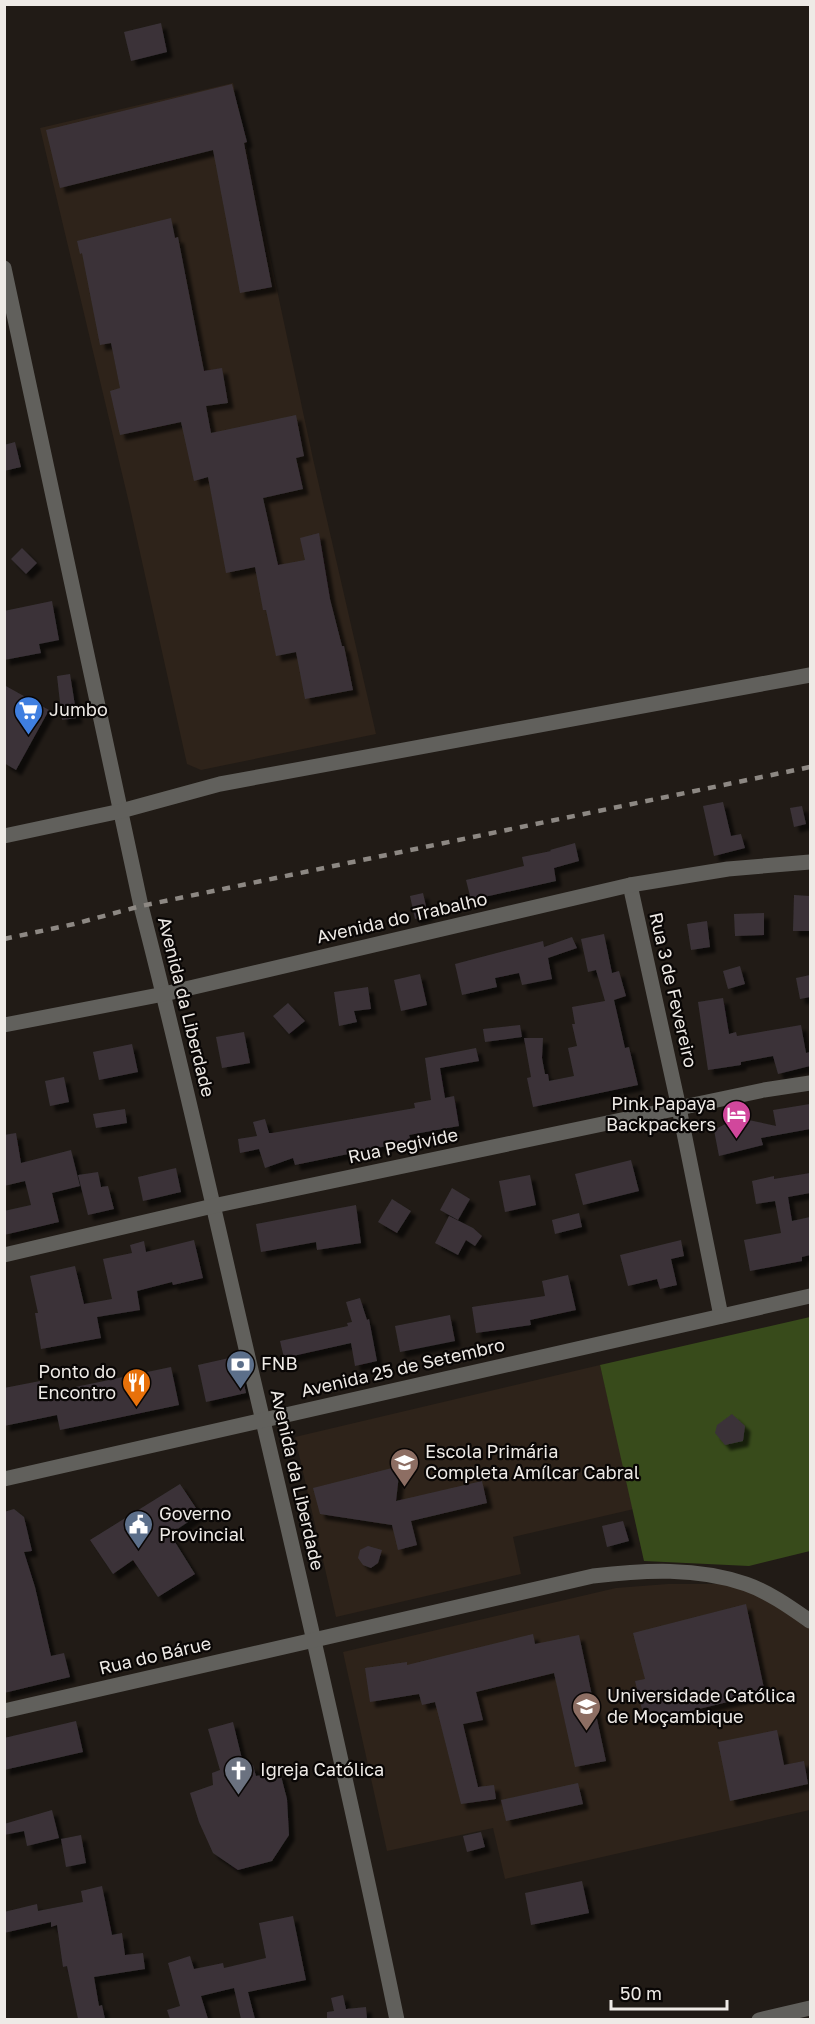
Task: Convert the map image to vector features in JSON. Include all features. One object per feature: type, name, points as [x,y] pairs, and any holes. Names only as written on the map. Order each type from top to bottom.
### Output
[{"type":"street","name":"Avenida da Liberdade","points":[[4,268],[141,906],[164,994],[314,1640],[397,2019]]},
{"type":"street","points":[[4,836],[121,811],[220,784],[810,675]]},
{"type":"street","name":"Avenida do Trabalho","points":[[4,1025],[164,994],[630,885],[728,869],[808,860]]},
{"type":"street","name":"Rua 3 de Fevereiro","points":[[630,885],[679,1108],[721,1316]]},
{"type":"street","name":"Rua Pegivide","points":[[4,1255],[213,1206],[679,1108],[810,1083]]},
{"type":"street","name":"Avenida 25 de Setembro","points":[[4,1479],[810,1296]]},
{"type":"street","name":"Rua do Bárue","points":[[4,1711],[593,1576],[643,1570],[696,1574],[746,1584],[785,1603],[810,1621]]},
{"type":"street","points":[[759,2019],[810,2008]]},
{"type":"shaded area","points":[[233,83],[313,459],[376,734],[201,770],[187,764],[129,503],[40,128]]},
{"type":"shaded area","name":"Escola Primária Completa Amílcar Cabral","points":[[600,1365],[634,1509],[513,1537],[521,1574],[336,1617],[295,1437]]},
{"type":"shaded area","name":"Universidade Católica de Moçambique","points":[[668,1584],[733,1584],[772,1601],[810,1626],[810,1810],[505,1879],[493,1828],[387,1851],[343,1652],[616,1588]]},
{"type":"green space","points":[[810,1317],[810,1551],[749,1566],[644,1561],[600,1365]]},
{"type":"building","points":[[161,23],[167,52],[131,61],[124,32]]},
{"type":"building","points":[[232,84],[247,142],[244,143],[272,287],[240,293],[213,150],[60,188],[46,130]]},
{"type":"building","points":[[171,218],[175,238],[178,237],[204,371],[222,368],[228,403],[206,406],[211,433],[296,415],[304,456],[296,458],[303,489],[263,498],[278,565],[305,560],[300,538],[319,533],[330,599],[342,646],[344,646],[353,690],[305,699],[296,652],[276,656],[266,610],[263,610],[255,567],[226,573],[208,477],[194,481],[181,422],[120,435],[110,391],[120,388],[111,343],[100,345],[82,253],[80,254],[77,241]]},
{"type":"building","points":[[15,442],[21,467],[4,471],[4,445]]},
{"type":"building","points":[[22,548],[37,563],[26,574],[11,559]]},
{"type":"building","points":[[52,601],[59,640],[39,644],[41,653],[4,660],[4,611]]},
{"type":"building","points":[[70,674],[77,718],[62,720],[57,676]]},
{"type":"building","points":[[4,685],[49,710],[16,770],[4,763]]},
{"type":"building","points":[[723,802],[731,836],[741,834],[745,848],[714,856],[703,806]]},
{"type":"building","points":[[802,806],[806,824],[794,827],[790,808]]},
{"type":"building","points":[[575,843],[579,861],[554,868],[556,881],[471,900],[466,880],[524,866],[522,857]]},
{"type":"building","points":[[423,893],[428,915],[415,919],[410,896]]},
{"type":"building","points":[[794,895],[810,896],[810,931],[793,931]]},
{"type":"building","points":[[764,913],[764,935],[735,936],[734,914]]},
{"type":"building","points":[[707,921],[710,947],[691,950],[687,924]]},
{"type":"building","points":[[604,934],[612,973],[619,971],[626,996],[614,1000],[625,1048],[629,1047],[638,1085],[533,1107],[527,1078],[531,1077],[524,1038],[543,1038],[542,1058],[549,1081],[574,1076],[568,1048],[577,1046],[572,1024],[575,1024],[572,1007],[605,1001],[596,970],[588,972],[581,939]]},
{"type":"building","points":[[572,937],[577,948],[548,958],[552,979],[522,985],[519,973],[495,978],[497,987],[462,995],[455,964],[543,941],[544,947]]},
{"type":"building","points":[[740,966],[745,984],[728,989],[723,971]]},
{"type":"building","points":[[420,974],[427,1005],[401,1011],[394,980]]},
{"type":"building","points":[[810,975],[810,997],[800,999],[796,978]]},
{"type":"building","points":[[368,987],[371,1009],[354,1011],[357,1022],[339,1026],[334,992]]},
{"type":"building","points":[[723,998],[729,1034],[736,1032],[737,1036],[801,1025],[806,1053],[810,1052],[810,1066],[778,1074],[773,1056],[741,1062],[741,1065],[708,1070],[698,1002]]},
{"type":"building","points":[[288,1003],[305,1021],[289,1034],[273,1016]]},
{"type":"building","points":[[520,1025],[522,1037],[485,1042],[483,1029]]},
{"type":"building","points":[[244,1032],[250,1063],[222,1068],[216,1037]]},
{"type":"building","points":[[132,1044],[138,1072],[99,1080],[93,1052]]},
{"type":"building","points":[[476,1048],[479,1061],[440,1068],[445,1098],[454,1096],[459,1126],[409,1135],[411,1141],[295,1165],[293,1158],[265,1168],[259,1149],[240,1153],[238,1139],[257,1136],[253,1122],[265,1119],[269,1133],[272,1133],[415,1108],[414,1103],[431,1100],[425,1058]]},
{"type":"building","points":[[64,1077],[69,1102],[50,1106],[45,1081]]},
{"type":"building","points":[[810,1104],[810,1129],[761,1138],[763,1145],[719,1156],[714,1130],[729,1122],[744,1119],[776,1126],[773,1110]]},
{"type":"building","points":[[125,1109],[127,1123],[96,1128],[93,1114]]},
{"type":"building","points":[[16,1133],[21,1163],[71,1150],[80,1186],[52,1193],[59,1222],[4,1235],[4,1211],[31,1205],[25,1181],[4,1186],[4,1135]]},
{"type":"building","points":[[631,1160],[639,1191],[583,1205],[575,1174]]},
{"type":"building","points":[[176,1168],[181,1192],[143,1201],[138,1177]]},
{"type":"building","points":[[98,1172],[101,1187],[108,1186],[114,1209],[88,1215],[78,1175]]},
{"type":"building","points":[[810,1173],[810,1193],[788,1197],[792,1221],[810,1217],[810,1255],[802,1257],[802,1261],[750,1271],[744,1240],[781,1233],[775,1201],[756,1204],[752,1181],[774,1176],[774,1179]]},
{"type":"building","points":[[530,1175],[536,1205],[505,1212],[499,1181]]},
{"type":"building","points":[[452,1188],[470,1199],[458,1220],[440,1210]]},
{"type":"building","points":[[392,1199],[411,1211],[397,1233],[378,1222]]},
{"type":"building","points":[[356,1205],[361,1243],[317,1250],[316,1242],[261,1252],[256,1224]]},
{"type":"building","points":[[579,1213],[582,1227],[555,1234],[552,1220]]},
{"type":"building","points":[[449,1216],[473,1228],[482,1236],[475,1246],[466,1240],[458,1255],[435,1243]]},
{"type":"building","points":[[194,1240],[203,1278],[173,1285],[172,1282],[137,1291],[140,1310],[97,1317],[101,1338],[41,1349],[35,1313],[38,1313],[30,1276],[75,1266],[84,1304],[112,1299],[103,1259],[132,1253],[130,1245],[144,1241],[146,1252]]},
{"type":"building","points":[[681,1240],[684,1256],[671,1259],[677,1285],[660,1289],[657,1279],[628,1286],[620,1255]]},
{"type":"building","points":[[568,1275],[576,1310],[530,1320],[531,1325],[476,1333],[472,1307],[545,1296],[542,1281]]},
{"type":"building","points":[[360,1298],[367,1320],[369,1319],[377,1361],[355,1366],[351,1343],[284,1358],[280,1341],[348,1326],[347,1323],[352,1322],[346,1302]]},
{"type":"building","points":[[450,1315],[455,1341],[400,1352],[395,1326]]},
{"type":"building","points":[[238,1356],[246,1393],[206,1402],[198,1365]]},
{"type":"building","points":[[171,1367],[179,1405],[60,1430],[57,1415],[4,1426],[4,1388],[40,1381],[42,1394]]},
{"type":"building","points":[[732,1414],[745,1426],[743,1441],[725,1445],[715,1433],[717,1425]]},
{"type":"building","points":[[400,1466],[396,1501],[482,1481],[487,1503],[411,1521],[417,1545],[398,1550],[392,1525],[320,1514],[313,1488]]},
{"type":"building","name":"Governo Provincial","points":[[180,1484],[200,1514],[170,1534],[195,1574],[158,1597],[133,1560],[113,1574],[90,1540]]},
{"type":"building","points":[[14,1509],[24,1517],[32,1551],[24,1552],[35,1587],[51,1656],[64,1653],[70,1677],[4,1693],[4,1512]]},
{"type":"building","points":[[623,1521],[629,1541],[607,1547],[602,1526]]},
{"type":"building","points":[[368,1546],[382,1550],[378,1563],[371,1568],[363,1565],[358,1558],[360,1550]]},
{"type":"building","points":[[746,1604],[765,1693],[645,1722],[635,1681],[645,1679],[633,1633]]},
{"type":"building","points":[[533,1634],[535,1644],[579,1635],[606,1761],[575,1767],[554,1673],[476,1692],[483,1720],[463,1724],[478,1787],[494,1785],[496,1799],[461,1804],[435,1702],[422,1705],[419,1694],[370,1702],[365,1668],[407,1662],[407,1665]]},
{"type":"building","points":[[76,1721],[83,1752],[4,1770],[4,1738]]},
{"type":"building","name":"Igreja Católica","points":[[233,1722],[244,1767],[253,1765],[256,1776],[280,1772],[287,1799],[289,1835],[272,1861],[238,1870],[213,1853],[199,1822],[190,1793],[213,1785],[212,1773],[220,1770],[208,1729]]},
{"type":"building","points":[[777,1730],[784,1765],[804,1761],[808,1784],[730,1801],[718,1742]]},
{"type":"building","points":[[578,1783],[583,1804],[506,1821],[501,1800]]},
{"type":"building","points":[[52,1810],[59,1838],[27,1846],[24,1831],[4,1835],[4,1824]]},
{"type":"building","points":[[481,1832],[485,1847],[467,1852],[463,1836]]},
{"type":"building","points":[[81,1835],[86,1863],[66,1867],[61,1839]]},
{"type":"building","points":[[582,1881],[589,1913],[531,1925],[525,1893]]},
{"type":"building","points":[[102,1886],[112,1935],[122,1933],[125,1955],[143,1953],[145,1969],[94,1977],[99,2006],[102,2005],[105,2019],[78,2019],[67,1966],[63,1967],[57,1925],[51,1927],[51,1922],[4,1933],[4,1912],[37,1904],[38,1911],[83,1902],[81,1891]]},
{"type":"building","points":[[293,1916],[306,1980],[248,1992],[255,2019],[241,2019],[234,1988],[201,1996],[208,2019],[170,2019],[167,2010],[180,2006],[168,1963],[190,1956],[194,1969],[223,1963],[224,1968],[266,1958],[259,1923]]},
{"type":"building","points":[[343,1995],[346,2009],[366,2007],[367,2019],[327,2019],[327,2012],[334,2011],[331,1998]]},
{"type":"railway","points":[[4,939],[74,924],[141,906],[810,767]]},
{"type":"place","name":"Jumbo","points":[[28,736]]},
{"type":"place","name":"Pink Papaya Backpackers","points":[[737,1140]]},
{"type":"place","name":"FNB","points":[[240,1390]]},
{"type":"place","name":"Ponto do Encontro","points":[[137,1408]]},
{"type":"place","name":"Escola Primária Completa Amílcar Cabral","points":[[404,1488]]},
{"type":"place","name":"Governo Provincial","points":[[138,1550]]},
{"type":"place","name":"Universidade Católica de Moçambique","points":[[586,1732]]},
{"type":"place","name":"Igreja Católica","points":[[239,1796]]}]
